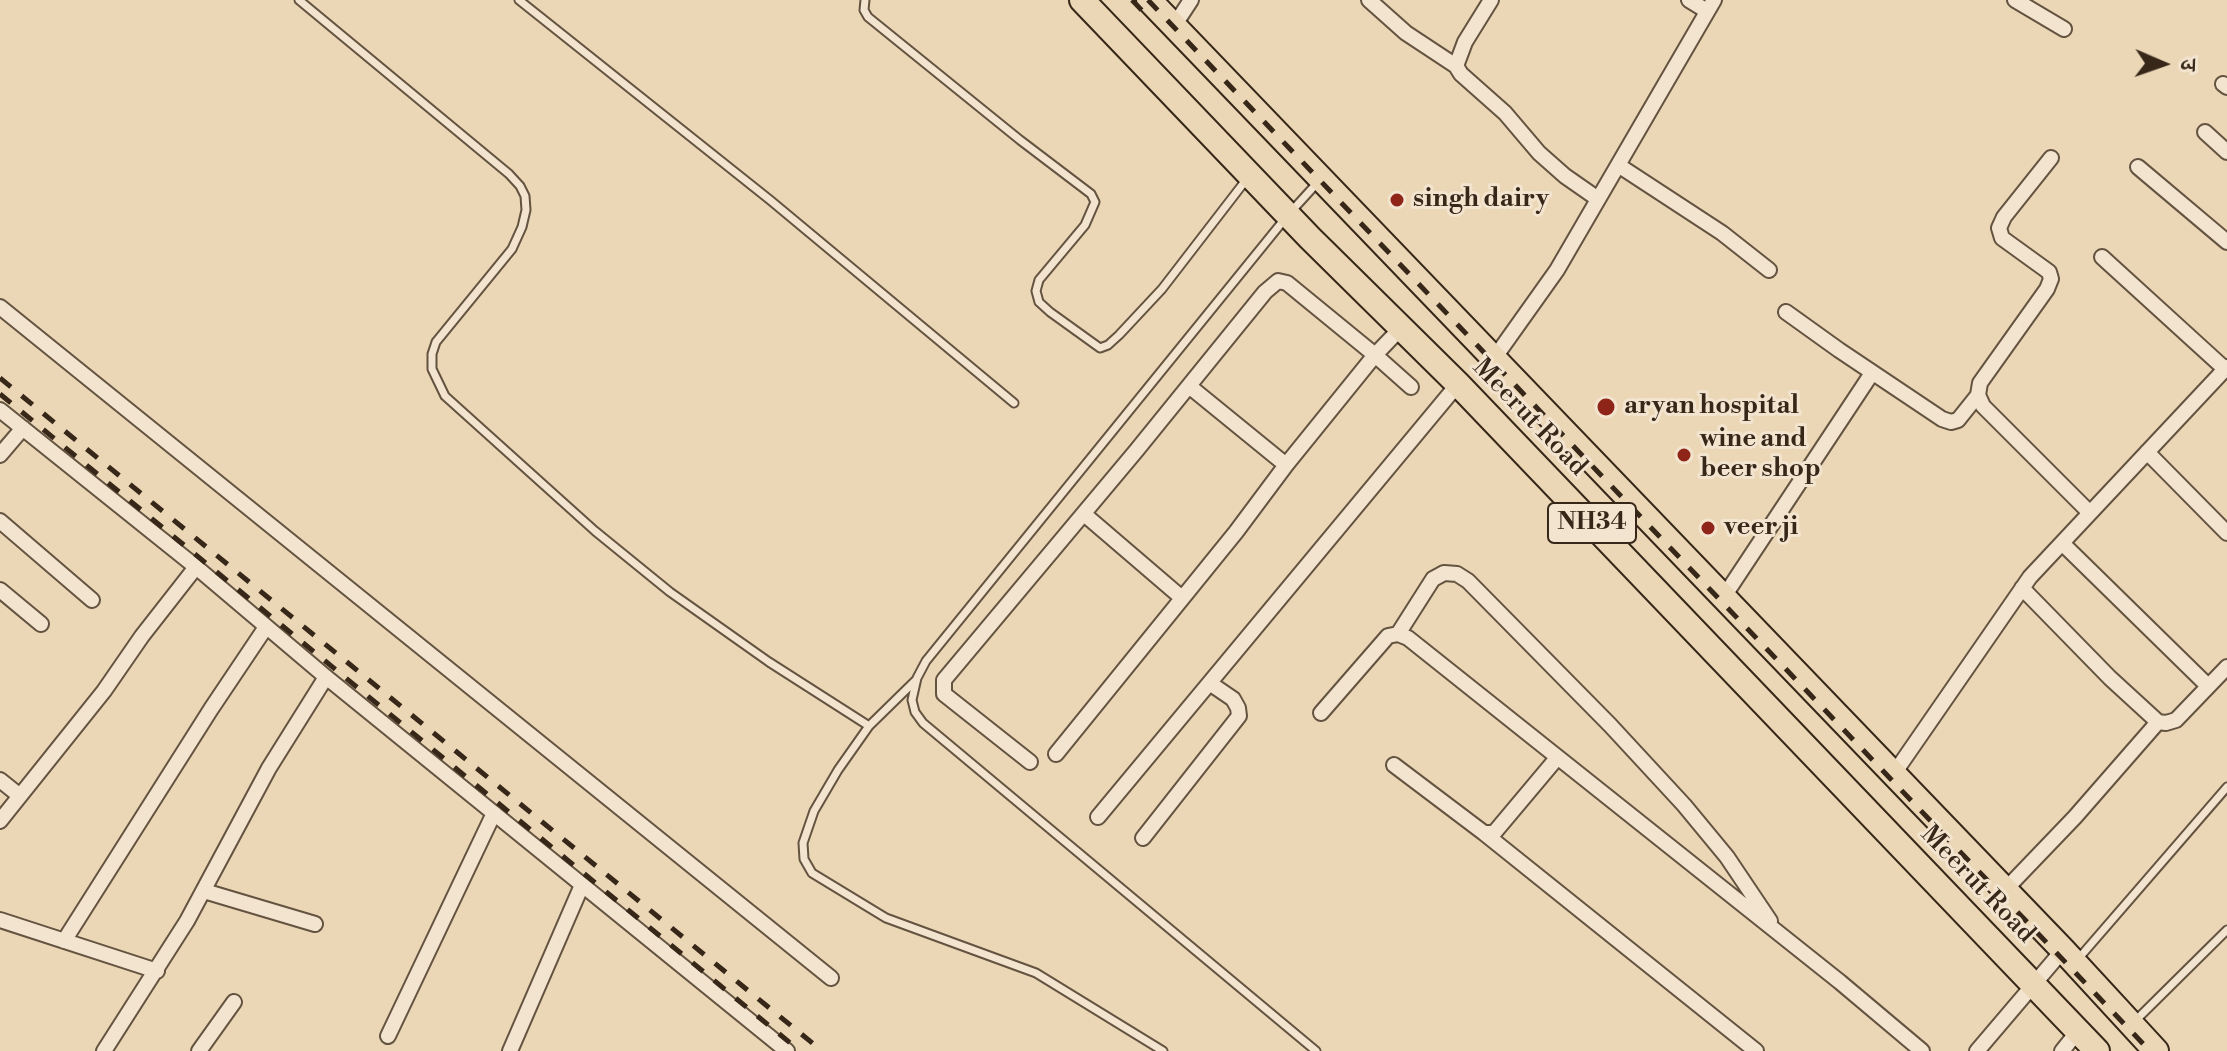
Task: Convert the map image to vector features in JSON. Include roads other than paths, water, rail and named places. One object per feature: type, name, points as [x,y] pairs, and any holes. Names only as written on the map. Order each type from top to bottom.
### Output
[{"type":"highway","name":"Meerut Road","points":[[1082,0],[1288,215],[1458,384],[2097,1051]]},
{"type":"highway","name":"Meerut Road","points":[[1149,0],[2156,1051]]},
{"type":"street","points":[[1174,26],[1191,0]]},
{"type":"street","points":[[1369,0],[1406,33],[1456,66],[1505,113],[1539,153],[1598,199]]},
{"type":"street","points":[[1456,66],[1465,42],[1491,0]]},
{"type":"street","points":[[1493,360],[1557,270],[1710,5],[1689,0]]},
{"type":"street","points":[[2015,0],[2064,29]]},
{"type":"street","points":[[2205,132],[2227,152]]},
{"type":"street","points":[[1786,312],[1942,419],[1951,422],[1958,420],[1978,395],[1980,383],[2051,279],[2049,272],[2002,238],[1999,228],[2004,217],[2051,158]]},
{"type":"street","points":[[1618,165],[1722,233],[1769,270]]},
{"type":"street","points":[[2138,167],[2227,242]]},
{"type":"street","points":[[1893,775],[2022,588],[2226,368],[2102,257]]},
{"type":"street","points":[[1030,762],[944,694],[942,687],[948,673],[1084,514],[1265,292],[1278,281],[1298,290],[1411,387]]},
{"type":"street","points":[[0,307],[831,978]]},
{"type":"street","points":[[1056,754],[1375,355],[1401,328]]},
{"type":"street","points":[[1723,598],[1872,373]]},
{"type":"street","points":[[1098,817],[1458,384]]},
{"type":"street","points":[[1189,386],[1286,465]]},
{"type":"street","points":[[1978,395],[1983,406],[2090,513]]},
{"type":"street","points":[[0,410],[787,1051]]},
{"type":"street","points":[[0,455],[23,428]]},
{"type":"street","points":[[2147,452],[2227,533]]},
{"type":"street","points":[[1084,514],[1182,598]]},
{"type":"street","points":[[0,521],[92,600]]},
{"type":"street","points":[[2062,543],[2208,686]]},
{"type":"street","points":[[0,821],[104,691],[196,567]]},
{"type":"street","points":[[1398,634],[1433,579],[1444,573],[1457,574],[1468,581],[1684,805],[1727,857],[1778,933]]},
{"type":"street","points":[[2022,588],[2158,722],[2176,720],[2227,667]]},
{"type":"street","points":[[0,590],[41,624]]},
{"type":"street","points":[[64,941],[266,627]]},
{"type":"street","points":[[1321,713],[1388,636],[1398,634],[1431,656],[1922,1051]]},
{"type":"street","points":[[104,1051],[157,971],[204,891],[269,768],[326,677]]},
{"type":"street","points":[[1143,838],[1239,716],[1233,699],[1211,684]]},
{"type":"street","points":[[2005,890],[2075,817],[2158,722]]},
{"type":"street","points":[[1484,833],[1494,833],[1501,827],[1557,758]]},
{"type":"street","points":[[1394,765],[1484,833],[1756,1051]]},
{"type":"street","points":[[0,780],[20,796]]},
{"type":"street","points":[[388,1036],[494,813]]},
{"type":"street","points":[[510,1051],[582,885]]},
{"type":"street","points":[[204,891],[315,924]]},
{"type":"street","points":[[0,920],[157,971]]},
{"type":"street","points":[[1977,1051],[2034,985],[2069,957]]},
{"type":"street","points":[[199,1051],[234,1002]]},
{"type":"street","points":[[2062,1051],[2078,1031]]},
{"type":"lane","points":[[299,0],[509,174],[525,196],[522,227],[512,249],[436,342],[432,369],[445,396],[595,531],[670,592],[769,662],[869,726]]},
{"type":"lane","points":[[519,0],[770,200],[1014,403]]},
{"type":"lane","points":[[865,0],[864,10],[868,17],[1091,194],[1095,202],[1085,225],[1039,280],[1036,291],[1039,302],[1050,312],[1100,348],[1119,335],[1162,289],[1249,175]]},
{"type":"lane","points":[[1316,1051],[923,723],[915,712],[912,700],[917,678],[926,661],[1288,215],[1321,180]]},
{"type":"lane","points":[[917,678],[869,726],[814,811],[803,843],[804,859],[812,873],[886,918],[1036,973],[1163,1051]]},
{"type":"lane","points":[[2069,957],[2227,787]]},
{"type":"lane","points":[[2131,1024],[2227,930]]},
{"type":"railway","points":[[1132,0],[1151,20]]},
{"type":"railway","points":[[1148,0],[2150,1051]]},
{"type":"railway","points":[[0,378],[822,1051]]},
{"type":"railway","points":[[0,394],[800,1051]]},
{"type":"place","name":"singh dairy","points":[[1397,200]]},
{"type":"place","name":"aryan hospital","points":[[1606,407]]},
{"type":"place","name":"wine and beer shop","points":[[1684,455]]},
{"type":"place","name":"veer ji","points":[[1708,528]]}]
